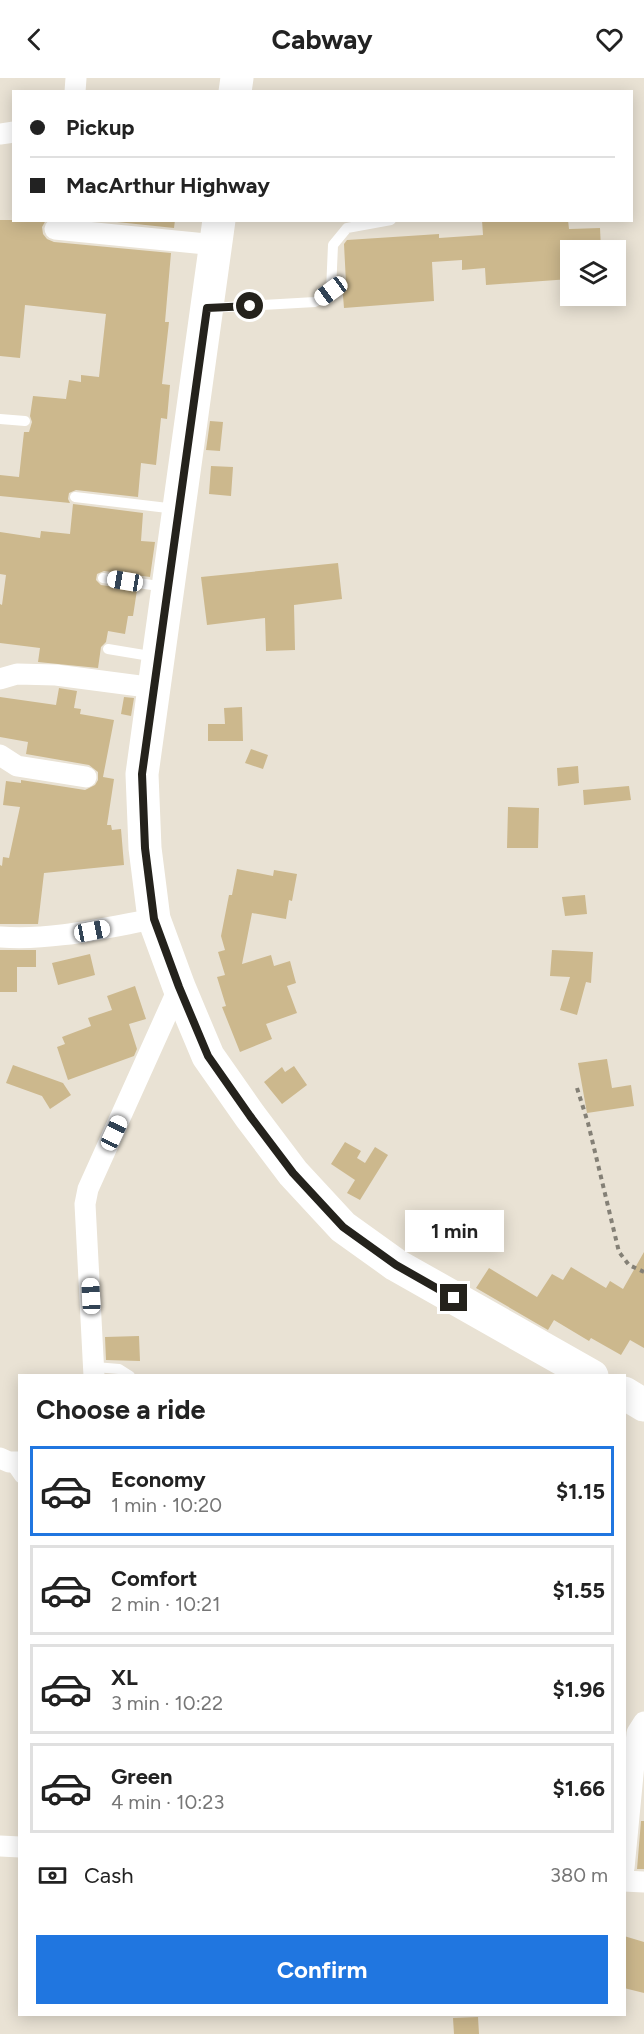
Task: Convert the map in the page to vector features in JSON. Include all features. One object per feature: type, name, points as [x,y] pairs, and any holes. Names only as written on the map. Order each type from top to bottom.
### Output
[{"type":"highway","points":[[218,233],[142,774],[145,848],[154,919],[208,1056],[293,1173],[343,1227],[396,1265],[588,1374]]},
{"type":"highway","points":[[626,1395],[644,1405]]},
{"type":"street","points":[[55,229],[218,233]]},
{"type":"street","points":[[0,679],[16,674],[157,673]]},
{"type":"street","points":[[0,755],[17,766],[86,777]]},
{"type":"street","points":[[0,937],[18,938],[92,931],[154,919]]},
{"type":"street","points":[[95,1371],[85,1204],[88,1189],[179,987]]},
{"type":"street","points":[[626,1847],[637,1733],[644,1722]]},
{"type":"street","points":[[0,1846],[18,1847]]},
{"type":"street","points":[[626,1881],[644,1882]]},
{"type":"lane","points":[[207,308],[315,302],[331,291],[333,245],[347,228],[380,222]]},
{"type":"lane","points":[[0,419],[25,421]]},
{"type":"lane","points":[[75,497],[180,509]]},
{"type":"lane","points":[[104,578],[169,588]]},
{"type":"lane","points":[[108,649],[157,673]]},
{"type":"lane","points":[[95,1371],[119,1369],[127,1374]]},
{"type":"path","points":[[577,1088],[588,1123],[619,1252],[629,1265],[644,1272]]},
{"type":"building","points":[[0,220],[45,222],[42,227],[43,234],[54,242],[171,253],[165,322],[169,322],[162,384],[170,385],[167,419],[161,418],[156,465],[141,463],[138,497],[76,490],[69,493],[70,503],[0,496],[0,475],[19,477],[24,432],[29,432],[32,422],[30,416],[33,396],[66,399],[69,380],[81,382],[81,375],[99,377],[106,314],[25,305],[20,358],[0,356]]},
{"type":"building","points":[[117,222],[175,222],[174,228]]},
{"type":"building","points":[[482,222],[568,222],[569,229],[600,228],[601,240],[560,240],[560,280],[486,285],[485,268],[462,270],[462,260],[432,262],[434,301],[344,308],[342,283],[346,283],[344,244],[347,240],[439,234],[439,238],[483,235]]},
{"type":"building","points":[[210,421],[223,422],[220,451],[206,450]]},
{"type":"building","points":[[211,466],[233,467],[231,496],[209,494]]},
{"type":"building","points":[[73,504],[143,513],[141,541],[155,542],[150,577],[104,571],[97,574],[96,580],[101,585],[137,590],[133,616],[128,616],[125,634],[108,631],[106,642],[101,647],[98,668],[38,662],[40,648],[0,643],[0,604],[2,605],[6,575],[0,574],[0,532],[40,538],[41,531],[70,534]]},
{"type":"building","points":[[338,563],[342,599],[294,605],[295,650],[266,651],[265,618],[207,625],[201,577]]},
{"type":"building","points":[[59,688],[77,691],[74,708],[81,709],[80,714],[114,720],[103,777],[114,779],[107,825],[111,825],[112,830],[121,829],[124,865],[44,873],[38,924],[0,924],[0,865],[2,866],[3,857],[9,858],[20,807],[3,805],[6,781],[21,783],[21,780],[85,790],[95,785],[98,780],[98,772],[89,765],[26,754],[28,742],[0,737],[0,697],[56,705]]},
{"type":"building","points":[[124,697],[134,698],[131,716],[121,714]]},
{"type":"building","points":[[242,707],[243,741],[208,741],[208,724],[225,724],[224,708]]},
{"type":"building","points":[[251,749],[268,755],[263,769],[245,763]]},
{"type":"building","points":[[578,766],[579,783],[558,786],[557,768]]},
{"type":"building","points":[[629,786],[631,800],[584,805],[583,790]]},
{"type":"building","points":[[508,807],[539,808],[538,848],[507,848]]},
{"type":"building","points":[[237,869],[273,876],[274,870],[297,874],[286,919],[252,913],[242,964],[271,955],[274,966],[290,961],[296,983],[287,986],[297,1013],[266,1024],[272,1039],[240,1052],[222,1007],[226,1006],[217,977],[225,975],[218,952],[225,950],[221,936]]},
{"type":"building","points":[[585,895],[587,914],[565,916],[562,897]]},
{"type":"building","points":[[0,950],[36,950],[36,967],[17,967],[17,992],[0,992]]},
{"type":"building","points":[[552,950],[593,952],[591,983],[586,982],[577,1015],[560,1010],[570,977],[550,976]]},
{"type":"building","points":[[90,954],[95,975],[58,985],[52,963]]},
{"type":"building","points":[[135,986],[146,1019],[129,1024],[137,1049],[134,1056],[68,1080],[57,1047],[65,1044],[62,1037],[91,1026],[88,1018],[112,1010],[107,996]]},
{"type":"building","points":[[607,1059],[612,1088],[631,1085],[634,1106],[587,1113],[578,1063]]},
{"type":"building","points":[[13,1065],[63,1083],[71,1095],[50,1109],[42,1096],[6,1083]]},
{"type":"building","points":[[294,1066],[307,1085],[282,1104],[264,1082],[282,1067],[285,1072]]},
{"type":"building","points":[[345,1142],[361,1151],[357,1158],[365,1163],[375,1147],[388,1155],[360,1200],[347,1193],[355,1180],[331,1164]]},
{"type":"building","points":[[644,1252],[644,1348],[630,1340],[621,1355],[591,1338],[589,1341],[554,1320],[548,1330],[476,1288],[489,1268],[537,1297],[552,1274],[563,1280],[571,1267],[606,1288],[610,1281],[623,1289]]},
{"type":"building","points":[[139,1336],[140,1361],[106,1360],[105,1337]]},
{"type":"building","points":[[641,1821],[644,1821],[644,1869],[637,1869]]},
{"type":"building","points":[[626,1937],[644,1942],[644,1993],[626,1988]]},
{"type":"building","points":[[478,2017],[479,2034],[454,2034],[453,2018]]},
{"type":"route","points":[[250,306],[207,308],[142,774],[145,848],[154,919],[208,1056],[293,1173],[343,1227],[396,1265],[454,1298]]}]
